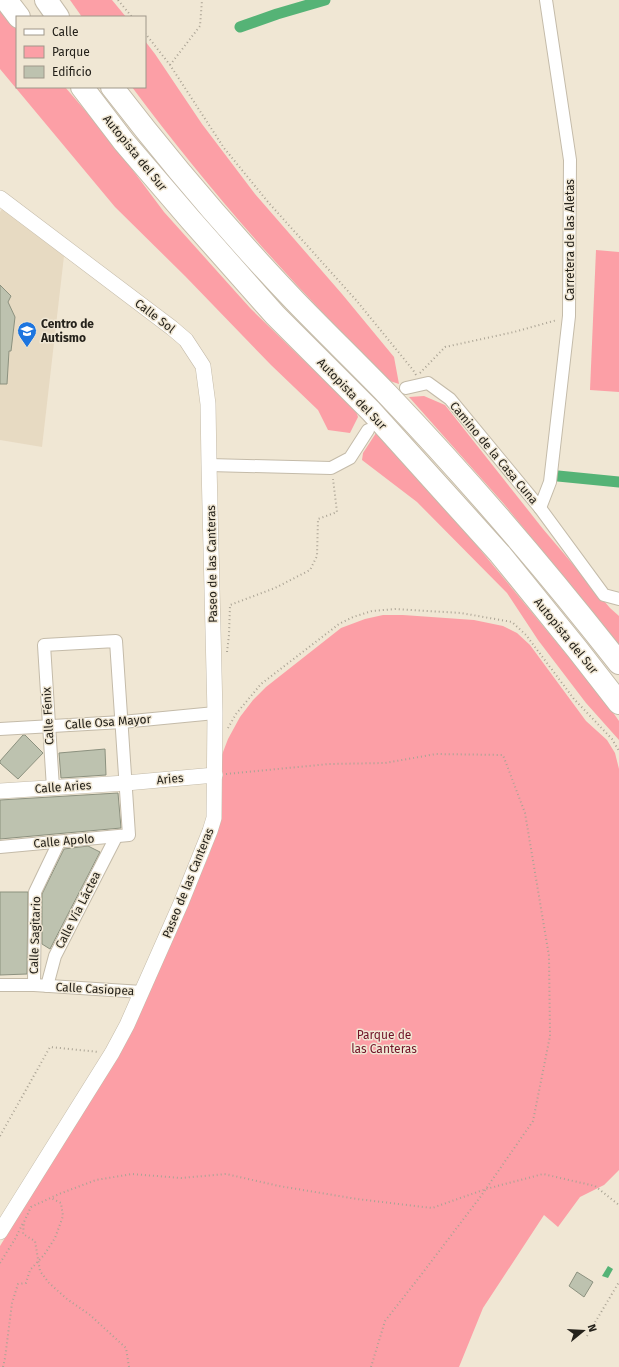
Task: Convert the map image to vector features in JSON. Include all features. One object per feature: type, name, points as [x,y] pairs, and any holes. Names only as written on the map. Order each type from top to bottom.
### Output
[{"type":"highway","points":[[6,0],[18,16]]},
{"type":"highway","points":[[16,0],[28,16]]},
{"type":"highway","points":[[46,0],[57,16]]},
{"type":"highway","points":[[60,0],[71,16]]},
{"type":"highway","name":"Autopista del Sur","points":[[83,88],[124,142],[275,315],[370,411],[500,554],[619,703]]},
{"type":"highway","name":"Autopista del Sur","points":[[113,88],[142,126],[208,205],[283,288],[387,394],[493,510],[619,663]]},
{"type":"highway","points":[[120,88],[142,126]]},
{"type":"street","name":"Carretera de las Aletas","points":[[546,0],[570,160],[569,316],[550,482]]},
{"type":"street","name":"Calle Sol","points":[[1,200],[186,340],[203,366],[206,379],[210,490]]},
{"type":"street","name":"Camino de la Casa Cuna","points":[[406,388],[428,384],[450,399],[540,508],[604,594],[619,599]]},
{"type":"street","points":[[209,465],[331,468],[350,458],[368,430]]},
{"type":"street","name":"Camino de la Casa Cuna","points":[[540,508],[550,482]]},
{"type":"street","name":"Paseo de las Canteras","points":[[0,1232],[112,1053],[142,992],[210,831],[214,818],[215,713],[210,490]]},
{"type":"street","name":"Calle Fénix","points":[[53,788],[44,645],[116,641],[122,722]]},
{"type":"street","name":"Calle Osa Mayor","points":[[0,729],[122,722],[215,713]]},
{"type":"street","points":[[122,722],[126,783]]},
{"type":"street","name":"Aries","points":[[126,783],[215,775]]},
{"type":"street","name":"Calle Aries","points":[[0,791],[126,783]]},
{"type":"street","name":"Calle Apolo","points":[[0,847],[129,835],[126,783]]},
{"type":"street","name":"Calle Vía Láctea","points":[[47,986],[55,956],[116,837]]},
{"type":"street","name":"Calle Sagitario","points":[[34,985],[35,892],[59,842]]},
{"type":"street","name":"Calle Casiopea","points":[[0,985],[34,985],[142,992]]},
{"type":"path","points":[[118,0],[131,16]]},
{"type":"path","points":[[170,65],[200,26],[202,0]]},
{"type":"path","points":[[146,34],[170,65],[224,148],[268,202],[356,300],[413,370],[416,376],[445,347],[514,332],[569,316]]},
{"type":"path","points":[[226,656],[229,635],[230,605],[275,588],[310,570],[317,556],[318,519],[337,512],[331,468]]},
{"type":"path","points":[[215,736],[224,736],[236,714],[262,684],[339,624],[353,616],[372,611],[396,609],[461,613],[512,622],[526,635],[574,699],[612,738],[619,751]]},
{"type":"path","points":[[215,775],[329,764],[385,763],[436,754],[503,755],[525,813],[549,956],[550,1036],[533,1121],[486,1189],[421,1276],[385,1321],[371,1367]]},
{"type":"path","points":[[0,1136],[50,1047],[112,1053]]},
{"type":"path","points":[[0,1263],[15,1240],[31,1207],[96,1180],[132,1174],[181,1178],[226,1174],[280,1186],[432,1208],[486,1189],[543,1174],[595,1186],[619,1205]]},
{"type":"path","points":[[3,1367],[6,1358],[12,1303],[18,1284],[26,1283],[30,1270],[44,1255],[55,1238],[63,1216],[61,1204],[51,1198]]},
{"type":"path","points":[[24,1222],[23,1234],[35,1241],[40,1271],[49,1283],[90,1315],[126,1348],[129,1367]]},
{"type":"path","points":[[587,1336],[619,1282]]},
{"type":"shaded area","name":"Centro de Autismo","points":[[2,209],[64,256],[42,447],[0,440],[0,212]]},
{"type":"shaded area","points":[[608,1266],[613,1269],[608,1278],[602,1276]]},
{"type":"green space","points":[[70,0],[112,0],[125,16],[81,16]]},
{"type":"green space","points":[[0,8],[16,29],[16,88],[66,88],[108,137],[164,212],[251,309],[356,411],[358,417],[350,433],[328,430],[318,410],[271,365],[185,276],[115,207],[0,69]]},
{"type":"green space","points":[[146,42],[202,124],[255,194],[342,294],[394,357],[399,384],[390,381],[355,347],[288,276],[223,202],[133,88],[146,88]]},
{"type":"green space","points":[[596,250],[619,252],[619,392],[590,390]]},
{"type":"green space","points":[[424,396],[445,405],[543,529],[610,608],[619,616],[619,650],[562,575],[504,504],[409,397]]},
{"type":"green space","points":[[376,433],[473,541],[605,701],[619,721],[619,740],[586,703],[538,640],[507,593],[417,502],[362,460],[363,453]]},
{"type":"green space","name":"Parque de las Canteras","points":[[383,615],[474,620],[503,626],[517,633],[530,645],[586,721],[607,740],[615,753],[619,769],[619,1170],[604,1185],[580,1197],[558,1227],[544,1215],[483,1308],[459,1367],[0,1367],[0,1246],[130,1035],[209,855],[219,824],[220,760],[228,739],[240,717],[253,700],[266,687],[341,628],[365,619]]},
{"type":"building","points":[[0,285],[11,296],[8,302],[15,317],[11,351],[9,351],[7,384],[0,384]]},
{"type":"building","points":[[23,735],[25,735],[43,753],[18,779],[0,763],[0,761]]},
{"type":"building","points":[[105,749],[106,775],[61,778],[59,753]]},
{"type":"building","points":[[118,793],[121,828],[0,839],[0,800]]},
{"type":"building","points":[[88,846],[100,852],[50,949],[42,944],[42,894],[64,849]]},
{"type":"building","points":[[0,892],[28,892],[27,974],[0,975]]},
{"type":"building","points":[[577,1272],[593,1282],[584,1297],[569,1286]]},
{"type":"waterway","points":[[240,27],[325,0]]},
{"type":"waterway","points":[[558,476],[619,482]]},
{"type":"place","name":"Centro de Autismo","points":[[27,348]]}]
